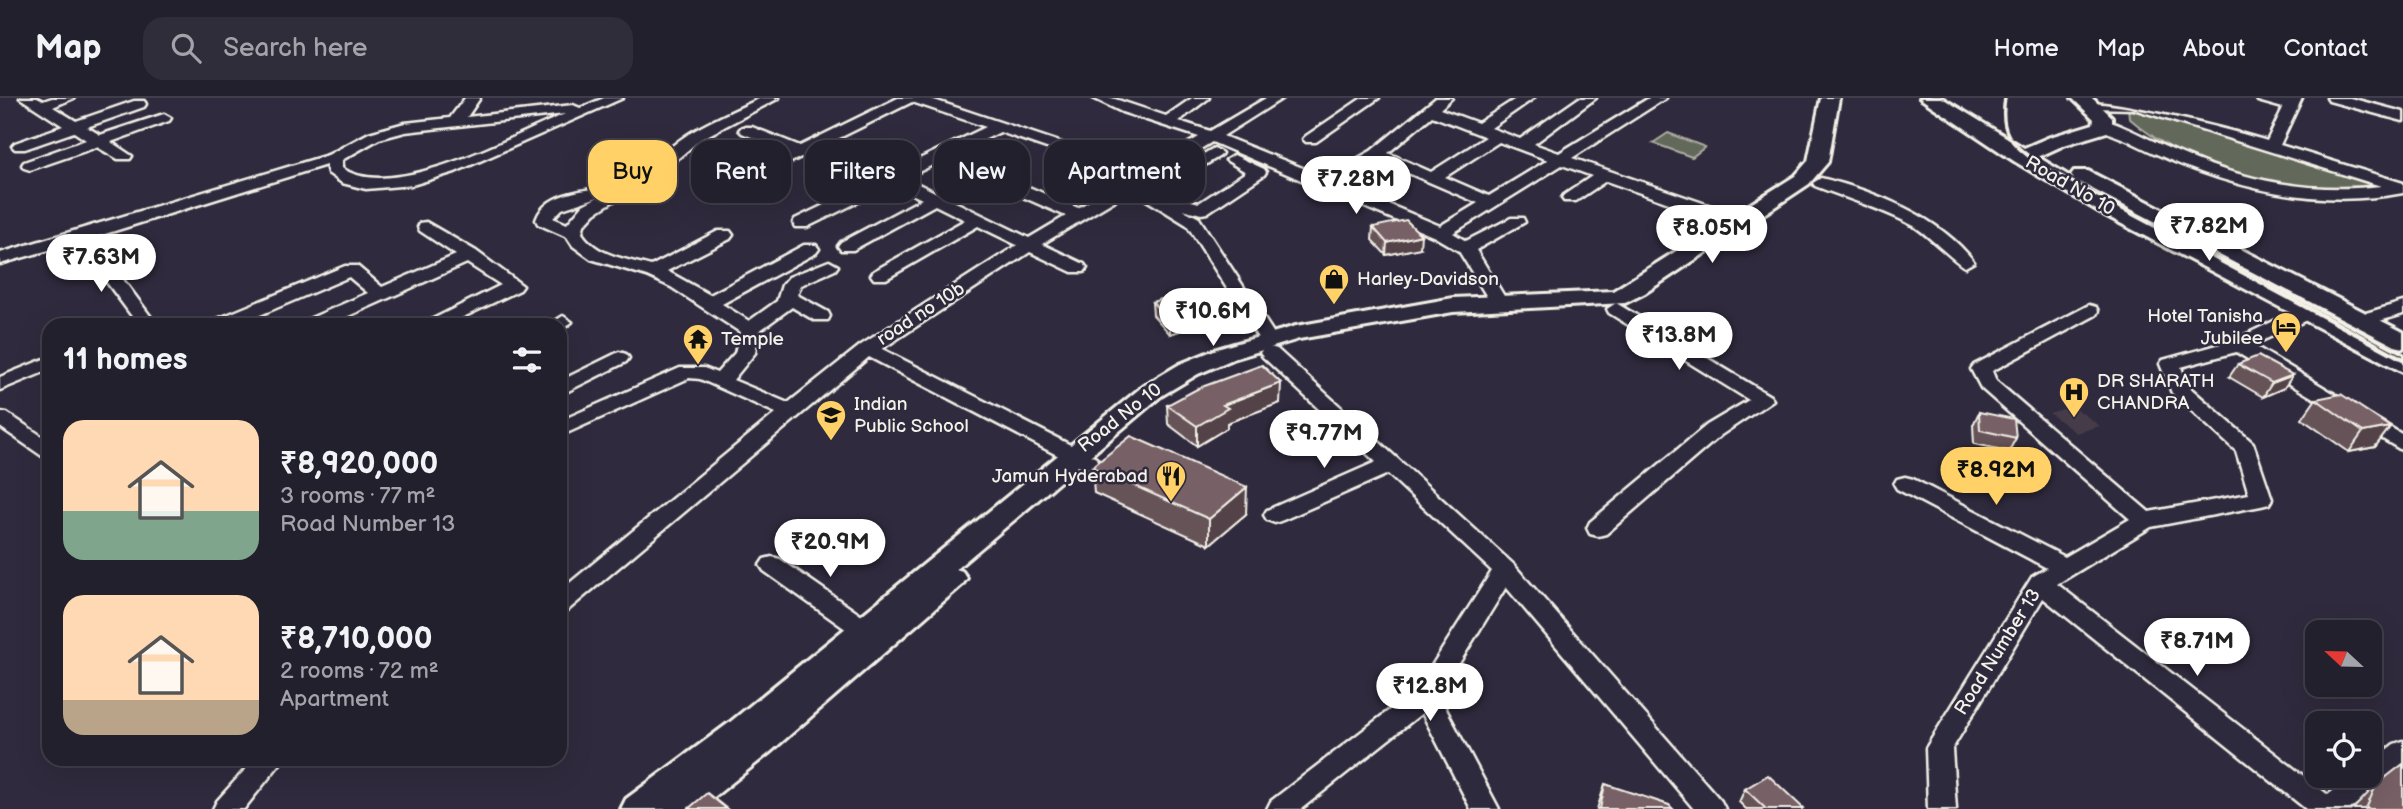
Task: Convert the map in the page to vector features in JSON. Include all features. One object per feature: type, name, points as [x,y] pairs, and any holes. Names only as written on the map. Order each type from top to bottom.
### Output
[{"type":"main road","name":"Road No 10","points":[[1270,346],[1304,343],[1436,318],[1503,311],[1616,309],[1639,303],[1747,224],[1815,167],[1830,98]]},
{"type":"main road","name":"Road No 10","points":[[674,809],[757,744],[1161,385],[1225,354],[1429,308],[1498,301],[1617,298],[1821,183],[1834,166],[1846,98]]},
{"type":"main road","name":"Road No 10","points":[[1928,98],[2028,154],[2063,165],[2362,331]]},
{"type":"main road","name":"Road No 10","points":[[1956,98],[2028,154],[2110,210],[2306,313],[2362,331]]},
{"type":"main road","points":[[2063,165],[2063,153],[2111,127],[2116,118],[2091,101]]},
{"type":"main road","points":[[2028,154],[2100,128],[2111,127]]},
{"type":"main road","points":[[2362,331],[2399,350]]},
{"type":"main road","name":"Road No 10","points":[[638,809],[740,732],[863,629],[1081,458]]},
{"type":"street","points":[[34,102],[67,98]]},
{"type":"street","points":[[0,258],[334,158],[374,136],[459,117],[473,98]]},
{"type":"street","points":[[334,158],[334,170],[348,180],[366,184],[406,182],[449,169],[616,98]]},
{"type":"street","points":[[677,152],[704,130],[772,98]]},
{"type":"street","points":[[791,156],[912,98],[1044,142]]},
{"type":"street","points":[[1100,98],[1122,109],[1169,121],[1258,172],[1201,209],[1176,203]]},
{"type":"street","points":[[1169,121],[1202,98]]},
{"type":"street","points":[[1241,98],[1270,102]]},
{"type":"street","points":[[1311,139],[1372,98]]},
{"type":"street","points":[[1326,183],[1377,154],[1445,98]]},
{"type":"street","points":[[1480,129],[1527,98]]},
{"type":"street","points":[[1522,145],[1589,98]]},
{"type":"street","points":[[1441,233],[1660,98]]},
{"type":"street","points":[[2263,98],[2294,102],[2272,146]]},
{"type":"street","points":[[2334,98],[2403,117]]},
{"type":"street","points":[[2091,101],[2137,101],[2403,188]]},
{"type":"street","points":[[34,102],[124,156]]},
{"type":"street","name":"road no 10b","points":[[1207,145],[1270,102]]},
{"type":"street","points":[[20,146],[139,104]]},
{"type":"street","points":[[403,118],[459,117],[597,106]]},
{"type":"street","points":[[1429,110],[1562,160],[1747,224]]},
{"type":"street","points":[[30,165],[164,118]]},
{"type":"street","points":[[973,140],[999,127]]},
{"type":"street","points":[[2111,127],[2177,158],[2226,177],[2320,194],[2374,193],[2403,188]]},
{"type":"street","points":[[747,130],[805,154]]},
{"type":"street","points":[[1434,177],[1497,135]]},
{"type":"street","points":[[1207,145],[1326,183],[1441,233],[1466,248],[1498,301]]},
{"type":"street","points":[[1377,154],[1491,203]]},
{"type":"street","points":[[1570,198],[1604,175]]},
{"type":"street","points":[[1821,183],[1921,224],[1948,242],[1965,262]]},
{"type":"street","points":[[920,192],[934,199]]},
{"type":"street","points":[[588,194],[556,205],[547,211],[544,220],[573,233],[577,241],[595,255],[653,272],[750,330]]},
{"type":"street","points":[[1030,194],[1079,215]]},
{"type":"street","points":[[847,246],[934,199]]},
{"type":"street","points":[[573,233],[576,224],[589,209],[599,203]]},
{"type":"street","points":[[801,223],[842,203]]},
{"type":"street","points":[[943,203],[1078,268]]},
{"type":"street","name":"road no 10b","points":[[567,598],[868,349],[1030,244],[1099,203]]},
{"type":"street","points":[[1162,203],[1193,222],[1270,346],[1505,570],[1711,809]]},
{"type":"street","points":[[880,275],[978,219]]},
{"type":"street","points":[[1466,248],[1517,222]]},
{"type":"street","points":[[426,227],[514,286],[445,318]]},
{"type":"street","points":[[653,272],[724,234]]},
{"type":"street","points":[[80,236],[143,318]]},
{"type":"street","points":[[708,304],[810,249]]},
{"type":"street","points":[[326,318],[470,255]]},
{"type":"street","points":[[719,381],[740,361],[747,350],[750,330],[785,304],[795,281],[829,266]]},
{"type":"street","points":[[236,318],[351,270],[379,294]]},
{"type":"street","points":[[789,298],[821,316]]},
{"type":"street","points":[[2362,331],[2403,308]]},
{"type":"street","points":[[1598,528],[1714,430],[1763,400],[1616,309]]},
{"type":"street","points":[[2089,311],[1981,369],[1988,384],[2145,520]]},
{"type":"street","name":"Road Number 13","points":[[1942,809],[1939,748],[2040,583],[2145,520],[2261,499],[2246,448],[2179,390],[2171,364],[2239,345],[2306,313]]},
{"type":"street","points":[[2239,345],[2403,444]]},
{"type":"street","points":[[868,349],[1081,458]]},
{"type":"street","points":[[567,384],[619,358]]},
{"type":"street","points":[[0,384],[42,366]]},
{"type":"street","points":[[567,426],[687,372],[704,374],[790,412]]},
{"type":"street","points":[[0,418],[42,444]]},
{"type":"street","points":[[1275,515],[1391,464]]},
{"type":"street","points":[[1905,484],[2066,568]]},
{"type":"street","points":[[772,565],[863,629]]},
{"type":"street","points":[[1281,809],[1426,696],[1505,570]]},
{"type":"street","points":[[2040,583],[2328,809],[2403,752]]},
{"type":"street","points":[[1426,696],[1485,809]]},
{"type":"street","points":[[228,809],[265,766]]},
{"type":"shaded area","name":"DR SHARATH CHANDRA","points":[[2073,406],[2100,426],[2076,433],[2049,413]]},
{"type":"green space","points":[[2128,107],[2382,184],[2315,187],[2248,178],[2185,155],[2156,138],[2129,118]]},
{"type":"green space","points":[[1668,133],[1705,147],[1692,157],[1653,143]]},
{"type":"building","points":[[1406,220],[1421,235],[1387,243],[1373,227]]},
{"type":"building","points":[[1184,292],[1203,311],[1170,321],[1152,302]]},
{"type":"building","points":[[2258,356],[2293,375],[2272,383],[2238,364]]},
{"type":"building","points":[[1262,365],[1281,383],[1223,405],[1228,408],[1197,426],[1167,405],[1199,388]]},
{"type":"building","points":[[2341,394],[2390,427],[2363,432],[2316,399]]},
{"type":"building","points":[[1979,412],[2014,419],[2016,438],[1980,430]]},
{"type":"building","points":[[1131,436],[1247,487],[1209,519],[1092,467]]},
{"type":"building","points":[[2403,764],[2403,809],[2366,809],[2375,788],[2382,788],[2382,780]]},
{"type":"building","points":[[1768,775],[1803,808],[1766,809],[1745,789]]},
{"type":"building","points":[[1605,784],[1669,805],[1673,809],[1600,809]]},
{"type":"building","points":[[707,793],[727,809],[688,809]]},
{"type":"railway","points":[[2005,98],[2004,121],[2010,138],[2040,165],[2271,288]]},
{"type":"railway","points":[[2267,286],[2403,359]]},
{"type":"place","name":"Harley-Davidson","points":[[1334,306]]},
{"type":"place","name":"Hotel Tanisha Jubilee","points":[[2286,354]]},
{"type":"place","name":"Temple","points":[[698,366]]},
{"type":"place","name":"DR SHARATH CHANDRA","points":[[2074,419]]},
{"type":"place","name":"Indian Public School","points":[[831,442]]},
{"type":"place","name":"Jamun Hyderabad","points":[[1171,503]]}]
